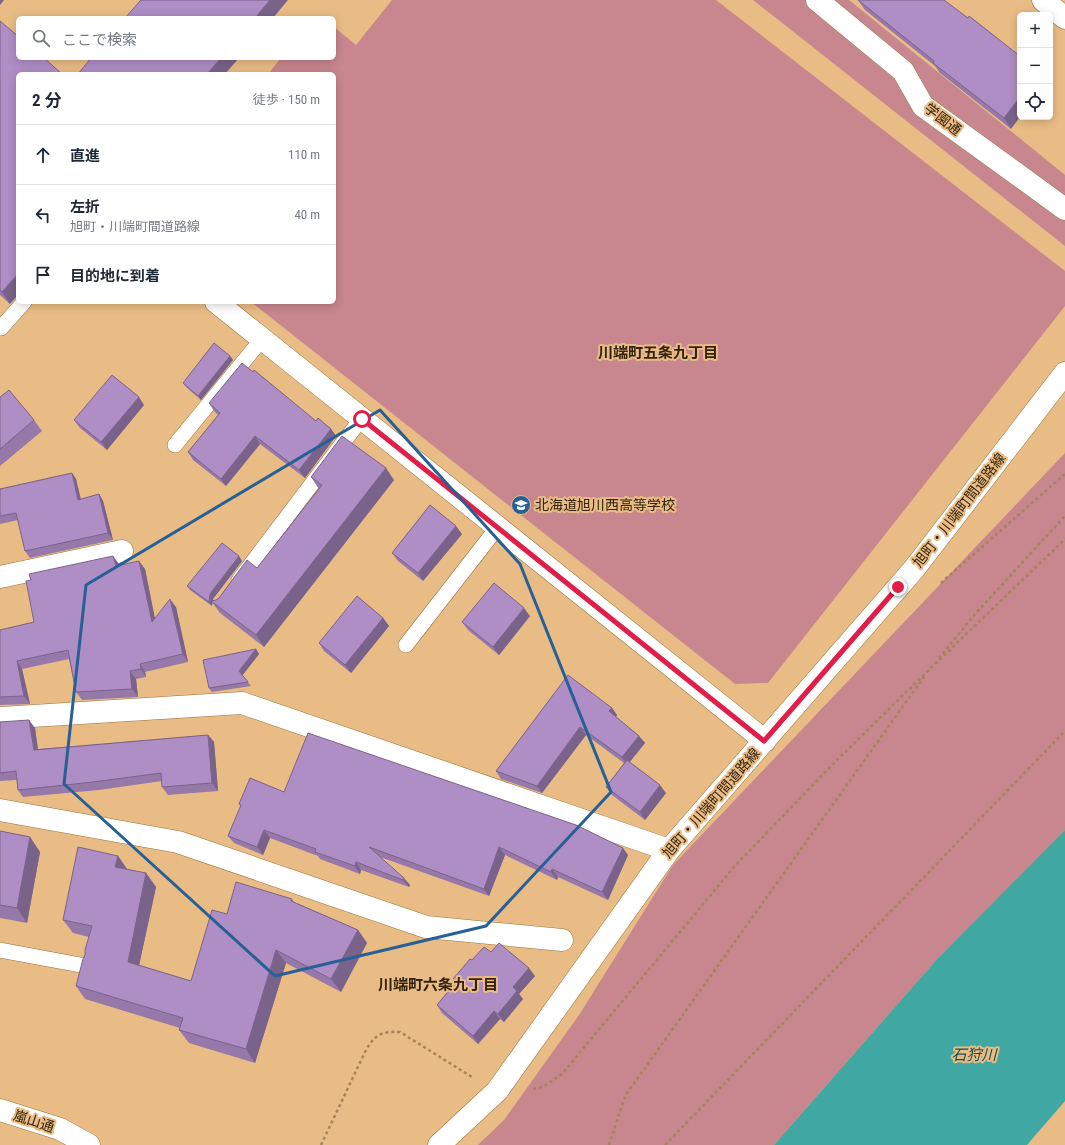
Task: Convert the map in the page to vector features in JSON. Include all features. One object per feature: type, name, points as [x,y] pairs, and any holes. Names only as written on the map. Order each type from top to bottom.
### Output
[{"type":"street","name":"学園通","points":[[817,0],[903,71],[924,106],[1065,209]]},
{"type":"street","points":[[1043,0],[1065,18]]},
{"type":"street","points":[[218,304],[764,741]]},
{"type":"street","name":"旭町・川端町間道路線","points":[[439,1145],[497,1091],[669,850],[914,569],[1065,373]]},
{"type":"street","points":[[0,577],[122,551]]},
{"type":"street","points":[[0,718],[242,703],[669,850]]},
{"type":"street","points":[[0,810],[178,842],[426,927],[562,940]]},
{"type":"street","name":"嵐山通","points":[[0,1110],[60,1130],[88,1145]]},
{"type":"lane","points":[[0,326],[2,328],[22,304]]},
{"type":"lane","points":[[175,445],[262,339]]},
{"type":"lane","points":[[230,592],[362,419]]},
{"type":"lane","points":[[406,645],[497,528]]},
{"type":"lane","points":[[0,950],[86,966]]},
{"type":"path","points":[[940,583],[1065,474]]},
{"type":"path","points":[[609,1145],[625,1096],[931,668],[976,613],[1065,516]]},
{"type":"path","points":[[322,1145],[365,1052],[371,1042],[379,1034],[400,1032],[497,1091],[537,1089],[562,1074],[734,867],[835,762],[1065,539]]},
{"type":"path","points":[[665,1145],[1065,731]]},
{"type":"highlighted area","points":[[380,410],[520,564],[611,792],[486,926],[275,976],[64,784],[86,585]]},
{"type":"shaded area","name":"北海道旭川西高等学校","points":[[392,0],[716,0],[1065,271],[1065,306],[768,683],[735,684],[254,304],[336,304],[336,72],[270,72],[279,60],[336,60],[336,29],[356,45]]},
{"type":"shaded area","points":[[753,0],[849,0],[1065,175],[1065,246]]},
{"type":"shaded area","points":[[1065,453],[1065,830],[938,958],[774,1145],[478,1145],[504,1120],[579,1015],[673,865]]},
{"type":"water","name":"石狩川","points":[[1065,830],[1065,1101],[1027,1145],[774,1145],[938,958]]},
{"type":"building","points":[[141,0],[270,0],[257,16],[127,16]]},
{"type":"building","points":[[858,0],[944,0],[968,18],[969,16],[1017,54],[1017,101],[1004,118],[933,63],[934,61]]},
{"type":"building","points":[[0,21],[16,34],[16,60],[46,60],[60,72],[16,72],[16,276],[2,292],[0,290]]},
{"type":"building","points":[[89,60],[219,60],[209,72],[80,72]]},
{"type":"building","points":[[214,343],[230,356],[198,396],[183,383]]},
{"type":"building","points":[[242,363],[253,372],[254,370],[316,421],[318,418],[331,429],[299,470],[255,436],[221,479],[188,452],[220,413],[209,403]]},
{"type":"building","points":[[112,375],[139,397],[101,442],[74,420]]},
{"type":"building","points":[[9,390],[34,420],[0,449],[0,397]]},
{"type":"building","points":[[342,436],[386,468],[256,635],[211,601],[219,598],[247,560],[257,568],[322,485],[311,477]]},
{"type":"building","points":[[72,473],[78,500],[99,494],[108,533],[25,551],[16,513],[0,516],[0,489]]},
{"type":"building","points":[[430,505],[456,526],[418,573],[392,553]]},
{"type":"building","points":[[222,543],[239,556],[210,594],[209,602],[187,586]]},
{"type":"building","points":[[113,556],[116,566],[139,561],[152,622],[170,599],[183,654],[140,664],[141,669],[130,671],[132,689],[76,692],[68,650],[17,661],[24,696],[0,697],[0,630],[34,622],[26,581],[31,580],[29,574]]},
{"type":"building","points":[[494,583],[524,608],[493,647],[462,622]]},
{"type":"building","points":[[357,596],[383,618],[345,665],[319,643]]},
{"type":"building","points":[[256,649],[239,671],[248,682],[209,688],[203,660]]},
{"type":"building","points":[[568,675],[612,708],[609,711],[639,736],[622,757],[580,727],[537,786],[496,771]]},
{"type":"building","points":[[29,720],[34,750],[208,735],[212,783],[162,787],[161,773],[18,790],[16,771],[0,773],[0,722]]},
{"type":"building","points":[[308,733],[576,825],[623,848],[602,892],[552,869],[551,872],[499,847],[484,889],[369,847],[404,878],[403,880],[356,862],[355,866],[315,852],[316,849],[264,830],[257,847],[228,836],[250,778],[284,792]]},
{"type":"building","points":[[627,760],[660,785],[640,812],[606,787]]},
{"type":"building","points":[[0,831],[30,837],[17,908],[0,905]]},
{"type":"building","points":[[78,847],[118,856],[115,867],[146,873],[128,962],[191,981],[212,910],[227,914],[236,882],[292,899],[291,901],[358,930],[331,979],[276,950],[246,1049],[179,1030],[183,1018],[76,986],[92,926],[63,920]]},
{"type":"building","points":[[499,943],[529,968],[513,987],[517,991],[498,1014],[494,1011],[473,1036],[437,1005],[456,982],[453,979],[470,959],[472,960],[484,947],[491,952]]},
{"type":"place","name":"北海道旭川西高等学校","points":[[521,505]]},
{"type":"district","name":"川端町五条九丁目","points":[[658,353]]},
{"type":"district","name":"川端町六条九丁目","points":[[438,985]]},
{"type":"route","points":[[362,419],[764,741],[898,587]]}]
